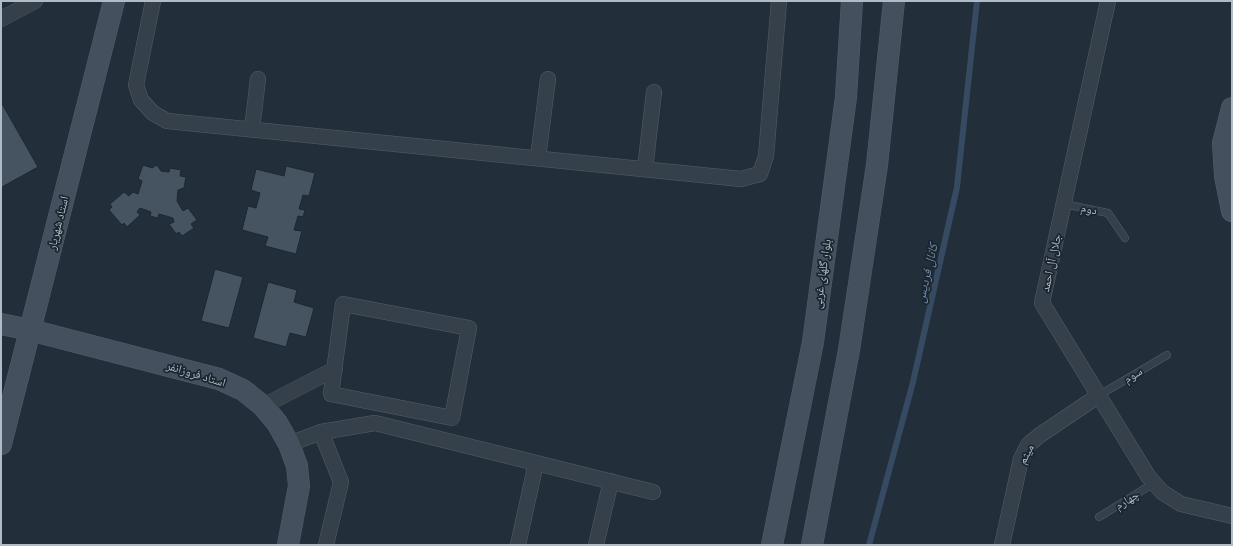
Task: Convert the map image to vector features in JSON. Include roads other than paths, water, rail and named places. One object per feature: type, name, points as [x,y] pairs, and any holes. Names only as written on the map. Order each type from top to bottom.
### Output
[{"type":"main road","name":"استاد شهریار","points":[[1,444],[114,1]]},
{"type":"main road","name":"بلوار گلهای غربی","points":[[772,545],[813,342],[846,97],[852,1]]},
{"type":"main road","points":[[812,545],[849,350],[876,173],[894,1]]},
{"type":"main road","points":[[1232,108],[1223,143],[1225,176],[1232,211]]},
{"type":"main road","name":"استاد فروزانفر","points":[[1,324],[30,330],[219,379],[243,390],[263,406],[277,423],[289,444],[297,466],[299,486],[288,545]]},
{"type":"street","points":[[1,19],[35,1]]},
{"type":"street","points":[[153,1],[136,85],[141,100],[153,113],[167,121],[741,179],[760,174],[766,156],[779,1]]},
{"type":"street","name":"جلال آل احمد","points":[[1108,1],[1042,303],[1148,476],[1162,492],[1181,504],[1232,516]]},
{"type":"street","points":[[252,129],[258,79]]},
{"type":"street","points":[[538,158],[548,79]]},
{"type":"street","points":[[645,169],[654,92]]},
{"type":"street","points":[[343,304],[469,328],[452,418],[331,394],[335,369],[343,304]]},
{"type":"street","points":[[263,406],[335,369]]},
{"type":"street","name":"میثم","points":[[1002,545],[1021,459],[1028,445],[1040,435],[1098,396]]},
{"type":"street","points":[[289,444],[322,432],[375,423],[653,492]]},
{"type":"street","points":[[322,432],[341,482],[326,545]]},
{"type":"street","points":[[518,545],[536,463]]},
{"type":"street","points":[[596,545],[611,482]]},
{"type":"lane","name":"دوم","points":[[1064,204],[1108,213],[1125,238]]},
{"type":"lane","name":"سوم","points":[[1098,396],[1168,355]]},
{"type":"lane","name":"چهارم","points":[[1099,517],[1154,483]]},
{"type":"waterway","name":"کانال فردیس","points":[[869,545],[913,382],[957,187],[977,1]]}]
